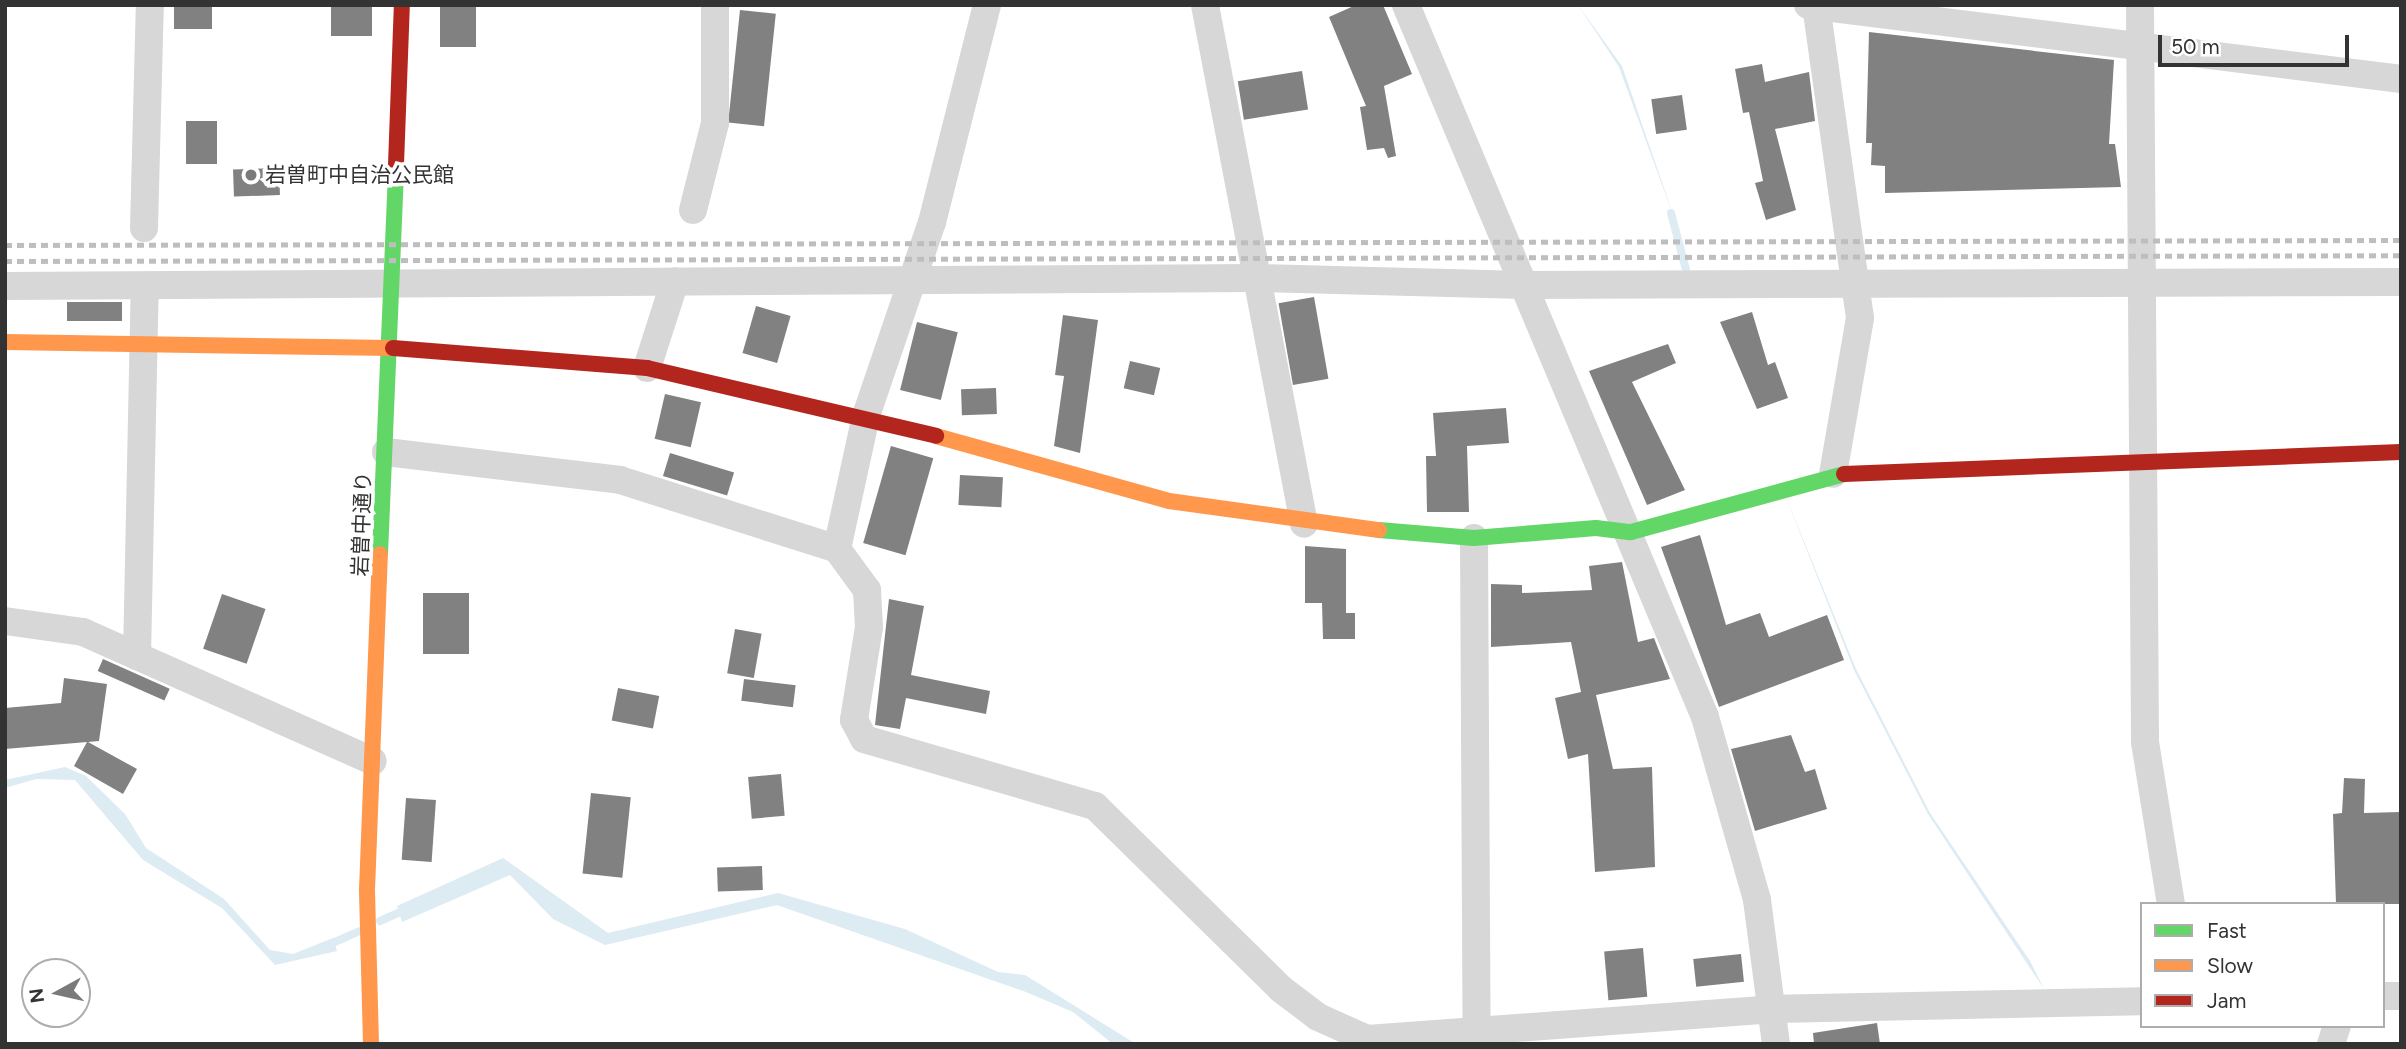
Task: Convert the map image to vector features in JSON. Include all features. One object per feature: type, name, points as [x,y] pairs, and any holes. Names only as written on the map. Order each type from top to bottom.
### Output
[{"type":"street","points":[[145,228],[150,5]]},
{"type":"street","name":"岩曽中通り","points":[[371,1044],[373,761],[402,5]]},
{"type":"street","points":[[693,211],[715,123],[715,5]]},
{"type":"street","points":[[837,549],[866,416],[908,281],[932,222],[987,5]]},
{"type":"street","points":[[1205,5],[1304,524]]},
{"type":"street","points":[[1406,5],[1631,532],[1706,717],[1757,900],[1776,1044]]},
{"type":"street","points":[[1808,5],[2401,79]]},
{"type":"street","points":[[2140,5],[2136,45],[2145,742],[2171,902]]},
{"type":"street","points":[[1816,6],[1860,318],[1833,474]]},
{"type":"street","points":[[5,286],[1257,278],[1524,285],[2401,282]]},
{"type":"street","points":[[647,368],[675,281]]},
{"type":"street","points":[[137,656],[145,286]]},
{"type":"street","points":[[5,342],[390,348],[647,368],[866,416],[1168,501],[1304,524],[1474,538],[1596,528],[1631,532],[1833,474],[2401,452]]},
{"type":"street","points":[[386,452],[621,480],[837,549],[867,590],[869,627],[854,720],[864,739],[1095,806],[1281,989],[1318,1017],[1367,1040],[1477,1031],[1523,1036],[1772,1009],[2140,1001]]},
{"type":"street","points":[[1474,538],[1477,1031]]},
{"type":"street","points":[[5,621],[83,632],[373,761]]},
{"type":"shaded area","points":[[1578,5],[1622,66],[1676,223],[1619,67]]},
{"type":"shaded area","points":[[1783,490],[1856,669],[1930,813],[2030,961],[2044,989],[1928,814],[1854,670]]},
{"type":"shaded area","points":[[65,767],[86,776],[125,814],[146,848],[224,899],[270,950],[293,954],[333,938],[337,951],[275,965],[222,908],[143,860],[75,780],[36,779],[5,788],[5,780]]},
{"type":"shaded area","points":[[503,858],[608,933],[778,893],[905,929],[998,972],[1025,975],[1136,1044],[1113,1044],[1073,1012],[1026,992],[777,905],[605,945],[553,919],[510,875],[402,922],[397,906]]},
{"type":"building","points":[[174,5],[212,5],[212,29],[174,29]]},
{"type":"building","points":[[331,5],[372,5],[372,36],[331,36]]},
{"type":"building","points":[[440,5],[476,5],[476,47],[440,47]]},
{"type":"building","points":[[1356,5],[1383,5],[1412,74],[1384,86],[1396,156],[1388,158],[1384,148],[1367,150],[1360,107],[1366,106],[1329,17]]},
{"type":"building","points":[[740,10],[776,14],[764,126],[728,122]]},
{"type":"building","points":[[1869,32],[2114,60],[2109,144],[2115,144],[2121,187],[1885,193],[1885,166],[1871,165],[1872,143],[1866,143]]},
{"type":"building","points":[[1762,64],[1765,82],[1809,72],[1815,121],[1775,129],[1796,210],[1766,220],[1755,183],[1763,181],[1749,112],[1743,113],[1735,69]]},
{"type":"building","points":[[1302,71],[1308,110],[1244,120],[1238,81]]},
{"type":"building","points":[[1682,95],[1687,130],[1656,134],[1651,99]]},
{"type":"building","points":[[186,121],[217,121],[217,164],[186,164]]},
{"type":"building","name":"岩曽町中自治公民館","points":[[279,168],[280,195],[234,197],[233,170]]},
{"type":"building","points":[[1314,297],[1328,379],[1293,385],[1279,303]]},
{"type":"building","points":[[67,302],[122,302],[122,321],[67,321]]},
{"type":"building","points":[[756,306],[791,316],[777,363],[742,353]]},
{"type":"building","points":[[1752,312],[1768,365],[1775,362],[1788,398],[1757,409],[1720,322]]},
{"type":"building","points":[[1063,315],[1098,320],[1080,453],[1054,446],[1064,376],[1055,375]]},
{"type":"building","points":[[917,322],[958,332],[941,400],[900,390]]},
{"type":"building","points":[[1668,344],[1676,363],[1632,382],[1685,490],[1647,505],[1589,371]]},
{"type":"building","points":[[1130,361],[1160,368],[1154,395],[1124,388]]},
{"type":"building","points":[[996,388],[997,414],[962,415],[961,389]]},
{"type":"building","points":[[665,394],[701,402],[691,447],[655,439]]},
{"type":"building","points":[[1506,408],[1509,443],[1467,446],[1469,512],[1427,512],[1426,456],[1436,456],[1433,413]]},
{"type":"building","points":[[891,446],[933,458],[905,555],[863,543]]},
{"type":"building","points":[[670,453],[734,473],[727,496],[663,476]]},
{"type":"building","points":[[960,475],[1003,477],[1001,507],[958,505]]},
{"type":"building","points":[[1700,535],[1726,625],[1760,613],[1769,637],[1827,615],[1844,660],[1719,707],[1661,547]]},
{"type":"building","points":[[1305,546],[1346,549],[1346,613],[1355,613],[1355,639],[1323,639],[1322,603],[1305,603]]},
{"type":"building","points":[[1622,562],[1638,642],[1654,638],[1670,679],[1596,695],[1613,769],[1652,767],[1655,867],[1595,872],[1588,754],[1568,759],[1555,698],[1581,692],[1571,642],[1491,647],[1491,584],[1522,585],[1522,593],[1592,590],[1589,566]]},
{"type":"building","points":[[423,593],[469,593],[469,654],[423,654]]},
{"type":"building","points":[[222,594],[265,609],[247,664],[203,649]]},
{"type":"building","points":[[889,599],[924,606],[911,675],[990,691],[986,714],[906,698],[900,729],[875,725]]},
{"type":"building","points":[[735,629],[762,634],[754,678],[727,673]]},
{"type":"building","points":[[103,659],[170,689],[164,701],[98,671]]},
{"type":"building","points":[[64,678],[107,684],[99,741],[88,742],[137,769],[123,794],[74,766],[87,742],[5,749],[5,708],[61,703]]},
{"type":"building","points":[[744,679],[796,685],[793,707],[741,701]]},
{"type":"building","points":[[618,688],[659,696],[653,728],[612,720]]},
{"type":"building","points":[[1791,735],[1805,772],[1815,769],[1827,809],[1755,831],[1731,749]]},
{"type":"building","points":[[781,774],[785,816],[752,819],[748,777]]},
{"type":"building","points":[[2344,778],[2365,779],[2364,813],[2401,812],[2401,904],[2336,902],[2333,814],[2342,813]]},
{"type":"building","points":[[591,793],[631,797],[622,878],[583,874]]},
{"type":"building","points":[[406,798],[436,800],[432,862],[402,860]]},
{"type":"building","points":[[762,866],[763,890],[718,892],[717,868]]},
{"type":"building","points":[[1643,948],[1647,997],[1608,1000],[1604,951]]},
{"type":"building","points":[[1741,954],[1744,982],[1696,987],[1693,959]]},
{"type":"building","points":[[1877,1023],[1880,1044],[1814,1044],[1813,1033]]},
{"type":"waterway","points":[[1671,213],[1689,281]]},
{"type":"waterway","points":[[380,921],[407,909]]},
{"type":"waterway","points":[[326,946],[359,931]]},
{"type":"railway","points":[[5,245],[2401,240]]},
{"type":"railway","points":[[5,261],[2401,255]]},
{"type":"traffic: fast","points":[[380,554],[396,165]]},
{"type":"traffic: fast","points":[[1379,530],[1474,538],[1596,528],[1631,532],[1844,474]]},
{"type":"traffic: slow","points":[[5,342],[393,348]]},
{"type":"traffic: slow","points":[[936,436],[1169,501],[1379,530]]},
{"type":"traffic: slow","points":[[371,1044],[367,890],[380,554]]},
{"type":"traffic: jam","points":[[396,165],[402,5]]},
{"type":"traffic: jam","points":[[393,348],[647,368],[936,436]]},
{"type":"traffic: jam","points":[[1844,474],[2401,452]]},
{"type":"place","name":"岩曽町中自治公民館","points":[[251,175]]}]
